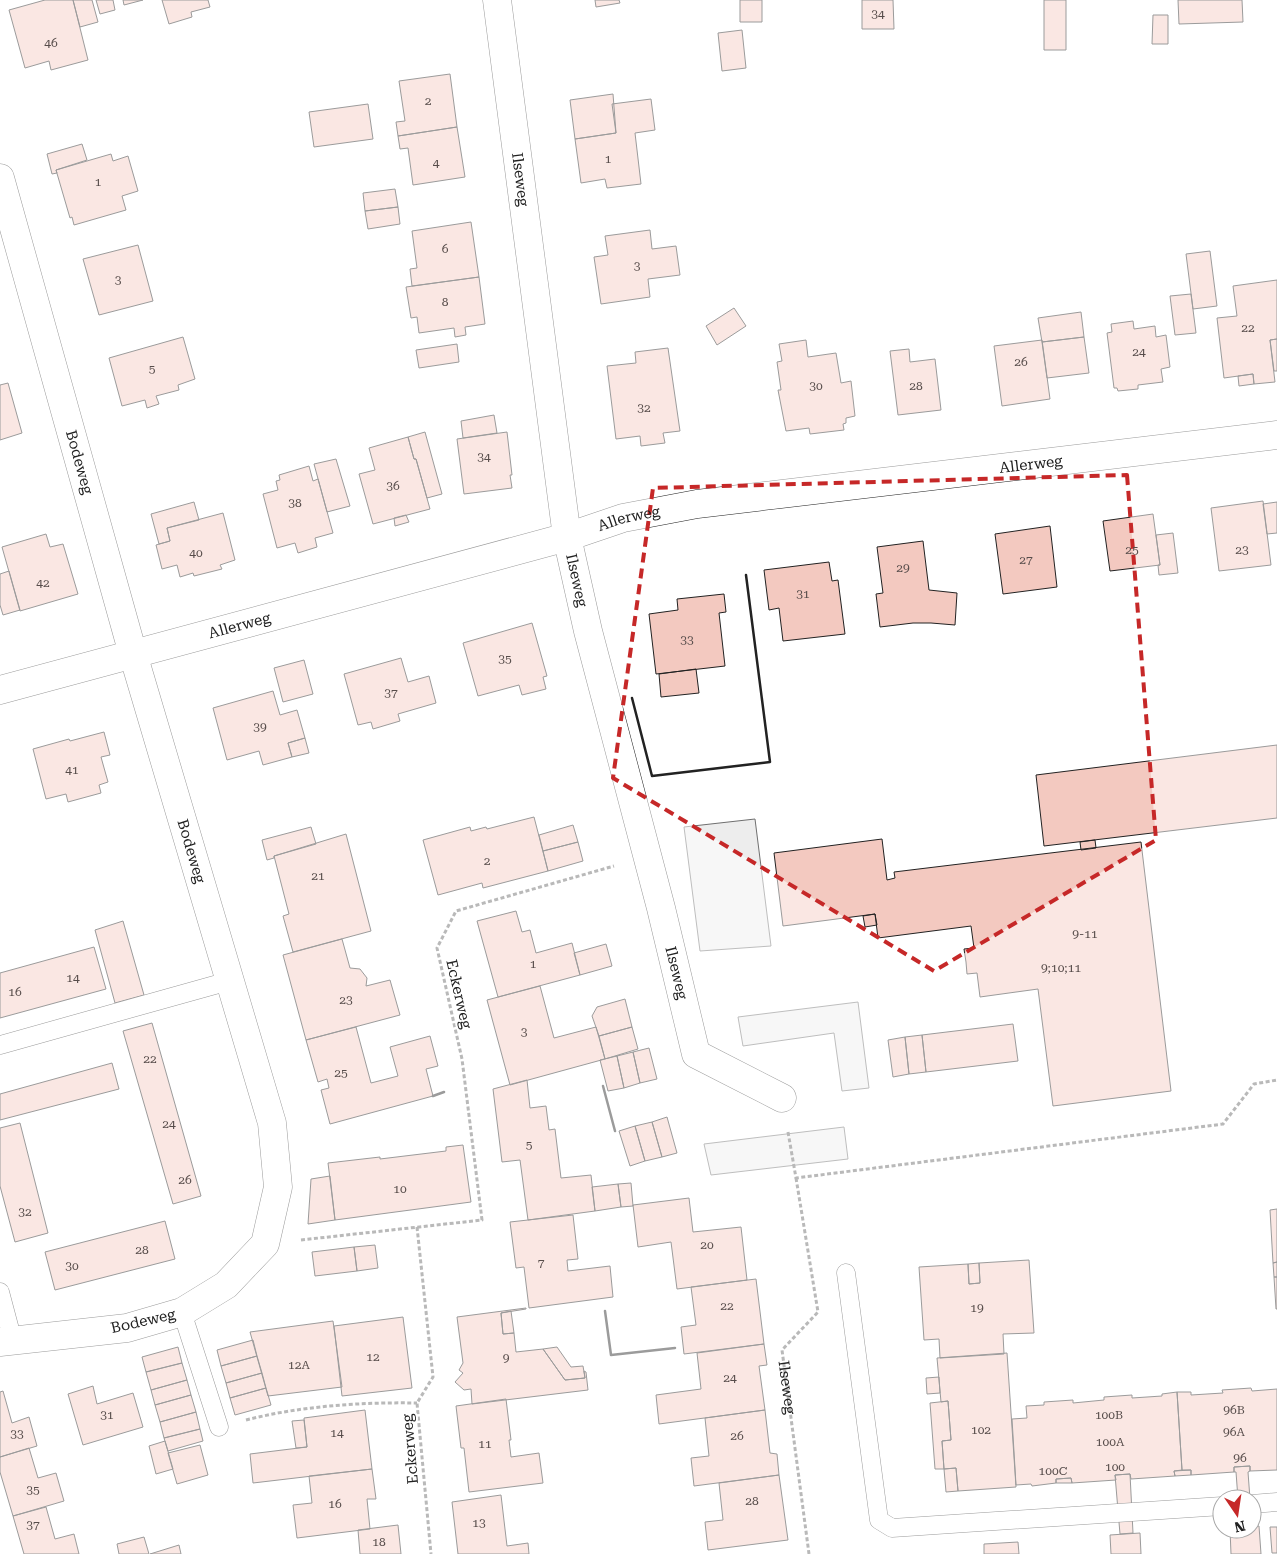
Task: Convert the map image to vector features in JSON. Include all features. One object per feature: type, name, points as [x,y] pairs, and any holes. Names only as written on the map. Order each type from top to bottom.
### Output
[{"type":"street","name":"Ilseweg","points":[[497,0],[567,537],[588,631],[647,856],[696,1054],[782,1098]]},
{"type":"street","name":"Bodeweg","points":[[0,178],[133,654],[272,1123],[278,1187],[265,1244],[226,1285],[182,1312],[127,1328],[6,1341]]},
{"type":"street","name":"Allerweg","points":[[0,690],[567,537],[623,518],[697,504],[1277,435]]},
{"type":"lane","points":[[0,1044],[230,981]]},
{"type":"lane","points":[[846,1273],[879,1520],[892,1528],[1212,1507]]},
{"type":"lane","points":[[0,1292],[6,1341]]},
{"type":"lane","points":[[182,1312],[218,1427]]},
{"type":"lane","points":[[1262,1503],[1277,1502]]},
{"type":"path","name":"Eckerweg","points":[[265,1244],[482,1220],[462,1059],[437,948],[456,911],[647,856]]},
{"type":"path","points":[[782,1098],[796,1178],[1223,1124],[1254,1084],[1277,1080]]},
{"type":"path","name":"Ilseweg","points":[[796,1178],[818,1312],[782,1350],[809,1554]]},
{"type":"path","name":"Eckerweg","points":[[417,1227],[433,1378],[417,1403],[431,1554]]},
{"type":"path","points":[[218,1427],[279,1413],[371,1402],[417,1403]]},
{"type":"highlighted area","points":[[1127,475],[1156,840],[934,971],[613,778],[653,488]]},
{"type":"shaded area","points":[[755,819],[771,946],[700,951],[684,827]]},
{"type":"shaded area","points":[[858,1002],[869,1088],[842,1091],[834,1033],[743,1046],[738,1017]]},
{"type":"shaded area","points":[[844,1127],[848,1159],[711,1175],[704,1144]]},
{"type":"building","points":[[45,0],[73,0],[88,60],[51,70],[49,61],[25,68],[9,10]]},
{"type":"building","points":[[73,0],[92,0],[98,22],[80,27]]},
{"type":"building","points":[[96,0],[113,0],[115,10],[100,14]]},
{"type":"building","points":[[123,0],[143,0],[124,5]]},
{"type":"building","points":[[162,0],[208,0],[210,7],[191,12],[192,17],[169,24]]},
{"type":"building","points":[[595,0],[619,0],[620,3],[596,7]]},
{"type":"building","points":[[740,0],[762,0],[762,22],[740,22]]},
{"type":"building","points":[[862,0],[893,0],[894,29],[862,29]]},
{"type":"building","points":[[1044,0],[1066,0],[1066,50],[1044,50]]},
{"type":"building","points":[[1178,0],[1242,0],[1243,22],[1179,24]]},
{"type":"building","points":[[1153,15],[1168,15],[1168,44],[1152,44]]},
{"type":"building","points":[[742,30],[746,68],[722,71],[718,33]]},
{"type":"building","points":[[450,74],[457,127],[398,136],[396,122],[405,121],[399,81]]},
{"type":"building","points":[[613,94],[616,133],[575,139],[570,100]]},
{"type":"building","points":[[651,99],[655,130],[635,133],[641,184],[607,188],[605,179],[581,183],[575,139],[616,133],[612,104]]},
{"type":"building","points":[[368,104],[373,139],[314,147],[309,112]]},
{"type":"building","points":[[457,127],[465,177],[413,185],[408,148],[400,149],[398,136]]},
{"type":"building","points":[[82,144],[87,160],[56,170],[57,173],[52,174],[47,154]]},
{"type":"building","points":[[111,154],[113,161],[128,156],[138,191],[122,196],[126,210],[74,225],[72,217],[70,218],[56,170]]},
{"type":"building","points":[[395,189],[398,207],[365,211],[363,193]]},
{"type":"building","points":[[398,207],[400,224],[368,229],[365,211]]},
{"type":"building","points":[[471,222],[479,277],[412,286],[410,269],[417,268],[412,231]]},
{"type":"building","points":[[650,230],[652,249],[676,246],[680,275],[648,279],[650,297],[601,304],[594,257],[608,255],[605,236]]},
{"type":"building","points":[[138,245],[153,301],[99,315],[83,259]]},
{"type":"building","points":[[1210,251],[1217,306],[1193,309],[1186,254]]},
{"type":"building","points":[[479,277],[485,324],[465,327],[466,335],[455,337],[454,328],[419,333],[417,317],[411,318],[406,287]]},
{"type":"building","points":[[1277,280],[1277,339],[1270,340],[1275,382],[1254,384],[1253,374],[1224,378],[1217,318],[1237,316],[1233,286]]},
{"type":"building","points":[[1191,294],[1196,333],[1175,335],[1170,296]]},
{"type":"building","points":[[734,308],[746,326],[717,345],[706,326]]},
{"type":"building","points":[[1081,312],[1084,337],[1042,342],[1038,318]]},
{"type":"building","points":[[1133,321],[1134,329],[1155,326],[1156,337],[1166,335],[1170,367],[1161,369],[1163,382],[1138,385],[1138,389],[1118,391],[1117,388],[1114,388],[1107,333],[1112,332],[1111,324]]},
{"type":"building","points":[[183,337],[195,379],[178,385],[179,390],[156,396],[159,404],[147,408],[145,400],[122,406],[109,358]]},
{"type":"building","points":[[1084,337],[1089,373],[1047,378],[1042,342]]},
{"type":"building","points":[[1277,339],[1277,371],[1274,371],[1270,340]]},
{"type":"building","points":[[806,340],[808,357],[836,353],[841,383],[851,381],[855,416],[846,418],[846,423],[843,424],[844,430],[810,434],[809,428],[786,431],[778,390],[781,390],[777,362],[782,361],[779,344]]},
{"type":"building","points":[[1042,340],[1050,399],[1002,406],[994,346]]},
{"type":"building","points":[[457,344],[459,362],[419,368],[416,350]]},
{"type":"building","points":[[668,348],[680,431],[663,433],[665,443],[641,446],[640,436],[616,439],[607,366],[636,363],[635,352]]},
{"type":"building","points":[[909,349],[910,362],[935,359],[941,410],[898,415],[890,351]]},
{"type":"building","points":[[1253,374],[1254,384],[1239,386],[1238,376]]},
{"type":"building","points":[[8,383],[22,433],[0,440],[0,385]]},
{"type":"building","points":[[494,415],[497,433],[463,438],[461,421]]},
{"type":"building","points":[[425,432],[442,494],[427,498],[408,437]]},
{"type":"building","points":[[507,432],[512,488],[464,494],[457,439]]},
{"type":"building","points":[[408,437],[430,509],[373,524],[359,474],[375,470],[369,448]]},
{"type":"building","points":[[336,459],[350,506],[327,512],[314,464]]},
{"type":"building","points":[[309,466],[313,481],[318,479],[333,533],[315,538],[317,547],[298,553],[295,543],[277,548],[263,494],[278,490],[276,481],[280,480],[279,475]]},
{"type":"building","points":[[1263,501],[1271,565],[1219,571],[1211,508]]},
{"type":"building","points":[[194,502],[199,520],[167,528],[170,541],[159,544],[151,514]]},
{"type":"building","points":[[1277,502],[1277,533],[1267,534],[1263,504]]},
{"type":"building","points":[[223,513],[235,560],[220,565],[222,569],[194,576],[193,573],[180,577],[177,565],[162,569],[156,545],[170,541],[167,528]]},
{"type":"building","points":[[1153,514],[1160,565],[1110,571],[1103,521]]},
{"type":"building","points":[[406,515],[409,522],[395,526],[394,518]]},
{"type":"building","points":[[1050,526],[1057,587],[1003,594],[995,534]]},
{"type":"building","points":[[1173,533],[1178,573],[1159,575],[1158,565],[1160,565],[1156,535]]},
{"type":"building","points":[[46,534],[50,547],[63,544],[78,594],[20,611],[2,547]]},
{"type":"building","points":[[923,541],[929,590],[957,593],[955,625],[913,623],[880,627],[876,594],[883,593],[877,547]]},
{"type":"building","points":[[829,562],[832,581],[838,580],[845,634],[783,641],[779,608],[769,610],[764,570]]},
{"type":"building","points":[[9,571],[20,610],[3,615],[0,605],[0,574]]},
{"type":"building","points":[[724,594],[726,612],[719,613],[725,666],[656,674],[649,614],[678,610],[677,599]]},
{"type":"building","points":[[532,623],[547,676],[543,677],[546,689],[522,695],[519,685],[478,696],[463,643]]},
{"type":"building","points":[[401,658],[408,682],[429,676],[436,703],[398,714],[400,721],[373,729],[371,722],[358,725],[344,674]]},
{"type":"building","points":[[304,660],[313,694],[283,702],[274,668]]},
{"type":"building","points":[[696,669],[699,693],[661,697],[659,674]]},
{"type":"building","points":[[273,691],[280,715],[297,710],[305,738],[288,743],[292,757],[263,765],[259,751],[227,760],[213,708]]},
{"type":"building","points":[[104,732],[110,755],[101,757],[108,782],[99,785],[101,793],[68,802],[66,794],[46,799],[33,749]]},
{"type":"building","points":[[305,738],[309,753],[292,757],[288,743]]},
{"type":"building","points":[[1277,745],[1277,818],[1044,846],[1036,775]]},
{"type":"building","points":[[534,817],[548,871],[483,888],[482,883],[438,895],[423,840],[470,827],[471,831],[486,827],[487,829]]},
{"type":"building","points":[[573,825],[578,842],[543,851],[539,835]]},
{"type":"building","points":[[311,827],[316,844],[274,856],[274,858],[267,860],[262,840]]},
{"type":"building","points":[[346,834],[371,931],[293,952],[283,916],[289,914],[274,856]]},
{"type":"building","points":[[882,839],[887,880],[895,878],[894,872],[1141,842],[1171,1091],[1053,1106],[1038,989],[980,997],[977,973],[967,974],[964,949],[974,948],[971,926],[878,938],[875,914],[783,926],[774,853]]},
{"type":"building","points":[[1095,840],[1096,848],[1081,850],[1080,842]]},
{"type":"building","points":[[578,842],[583,861],[548,871],[543,851]]},
{"type":"building","points":[[516,911],[522,932],[530,930],[536,953],[572,943],[580,975],[498,997],[477,921]]},
{"type":"building","points":[[875,914],[877,925],[865,927],[863,916]]},
{"type":"building","points":[[123,921],[144,995],[115,1003],[95,930]]},
{"type":"building","points":[[342,939],[350,968],[360,969],[367,978],[366,986],[390,980],[400,1015],[306,1040],[283,955]]},
{"type":"building","points":[[606,944],[612,966],[580,975],[574,953]]},
{"type":"building","points":[[94,947],[106,989],[0,1018],[0,973]]},
{"type":"building","points":[[540,986],[554,1038],[596,1027],[605,1059],[510,1085],[487,1000]]},
{"type":"building","points":[[625,999],[632,1027],[599,1036],[592,1016],[597,1007]]},
{"type":"building","points":[[152,1023],[201,1196],[173,1204],[123,1031]]},
{"type":"building","points":[[1013,1024],[1018,1061],[926,1072],[922,1035]]},
{"type":"building","points":[[356,1027],[371,1083],[398,1076],[390,1047],[430,1036],[438,1066],[426,1069],[433,1096],[330,1124],[321,1090],[329,1088],[327,1079],[318,1082],[306,1040]]},
{"type":"building","points":[[632,1027],[638,1049],[605,1059],[599,1036]]},
{"type":"building","points":[[922,1035],[926,1072],[909,1074],[905,1037]]},
{"type":"building","points":[[905,1037],[909,1074],[893,1077],[888,1040]]},
{"type":"building","points":[[649,1048],[657,1079],[640,1083],[633,1052]]},
{"type":"building","points":[[633,1052],[640,1083],[624,1088],[617,1056]]},
{"type":"building","points":[[617,1056],[624,1088],[608,1091],[600,1060]]},
{"type":"building","points":[[112,1063],[119,1089],[0,1120],[0,1094]]},
{"type":"building","points":[[527,1080],[530,1108],[546,1106],[549,1130],[555,1129],[561,1178],[591,1175],[595,1211],[528,1220],[520,1160],[502,1162],[493,1089]]},
{"type":"building","points":[[667,1117],[677,1153],[662,1157],[652,1122]]},
{"type":"building","points":[[652,1122],[662,1157],[645,1161],[635,1126]]},
{"type":"building","points":[[20,1123],[48,1233],[15,1242],[0,1186],[0,1128]]},
{"type":"building","points":[[635,1126],[645,1161],[630,1166],[619,1131]]},
{"type":"building","points":[[463,1145],[471,1202],[335,1220],[328,1163],[446,1151],[446,1147]]},
{"type":"building","points":[[330,1176],[335,1220],[308,1224],[311,1179]]},
{"type":"building","points":[[631,1183],[633,1206],[621,1207],[618,1184]]},
{"type":"building","points":[[618,1184],[621,1207],[595,1211],[592,1187]]},
{"type":"building","points":[[689,1198],[693,1232],[741,1227],[747,1280],[677,1289],[671,1242],[638,1247],[633,1205]]},
{"type":"building","points":[[1277,1209],[1277,1262],[1273,1263],[1270,1210]]},
{"type":"building","points":[[573,1215],[578,1259],[567,1260],[568,1271],[610,1266],[613,1297],[529,1308],[524,1267],[516,1268],[510,1222]]},
{"type":"building","points":[[165,1221],[175,1259],[55,1290],[45,1252]]},
{"type":"building","points":[[375,1245],[378,1268],[357,1271],[354,1247]]},
{"type":"building","points":[[354,1247],[357,1271],[315,1276],[312,1252]]},
{"type":"building","points":[[1029,1260],[1034,1333],[1003,1334],[1004,1354],[940,1358],[939,1339],[924,1340],[919,1267],[968,1264],[969,1284],[980,1283],[979,1263]]},
{"type":"building","points":[[1277,1262],[1277,1277],[1274,1277],[1273,1263]]},
{"type":"building","points":[[979,1263],[980,1283],[969,1284],[968,1264]]},
{"type":"building","points":[[1274,1277],[1277,1277],[1277,1309],[1276,1309]]},
{"type":"building","points":[[756,1279],[764,1344],[684,1354],[681,1327],[696,1325],[691,1287]]},
{"type":"building","points":[[526,1308],[501,1313],[503,1334],[514,1333],[516,1352],[543,1349],[565,1380],[585,1378],[584,1371],[586,1372],[588,1390],[472,1404],[471,1389],[464,1390],[455,1382],[463,1373],[459,1370],[463,1363],[457,1317]]},
{"type":"building","points":[[511,1311],[514,1333],[503,1334],[501,1313]]},
{"type":"building","points":[[403,1317],[412,1388],[342,1396],[334,1326]]},
{"type":"building","points":[[333,1321],[342,1387],[268,1396],[250,1332]]},
{"type":"building","points":[[253,1340],[257,1356],[221,1366],[217,1350]]},
{"type":"building","points":[[764,1344],[767,1365],[759,1366],[765,1410],[659,1424],[656,1395],[701,1389],[697,1353]]},
{"type":"building","points":[[178,1347],[182,1363],[146,1372],[142,1357]]},
{"type":"building","points":[[557,1347],[571,1367],[583,1366],[585,1378],[565,1380],[543,1349]]},
{"type":"building","points":[[1007,1353],[1016,1487],[958,1491],[956,1468],[944,1469],[942,1441],[951,1440],[948,1401],[941,1402],[937,1358]]},
{"type":"building","points":[[257,1356],[262,1373],[226,1383],[221,1366]]},
{"type":"building","points":[[182,1363],[187,1380],[151,1390],[146,1372]]},
{"type":"building","points":[[262,1373],[266,1388],[230,1398],[226,1383]]},
{"type":"building","points":[[939,1377],[940,1393],[927,1394],[926,1378]]},
{"type":"building","points":[[187,1380],[191,1395],[155,1405],[151,1390]]},
{"type":"building","points":[[93,1386],[97,1404],[133,1393],[143,1427],[83,1445],[68,1394]]},
{"type":"building","points":[[266,1388],[271,1405],[235,1415],[230,1398]]},
{"type":"building","points":[[1251,1388],[1252,1391],[1277,1389],[1277,1470],[1250,1471],[1250,1466],[1234,1467],[1234,1472],[1191,1475],[1191,1470],[1182,1470],[1177,1392],[1191,1392],[1191,1395],[1223,1393],[1222,1390]]},
{"type":"building","points":[[3,1391],[12,1423],[29,1417],[37,1446],[0,1457],[0,1392]]},
{"type":"building","points":[[1177,1392],[1182,1470],[1174,1471],[1175,1476],[1131,1479],[1130,1474],[1115,1475],[1116,1480],[1072,1483],[1071,1478],[1056,1479],[1056,1483],[1032,1486],[1031,1484],[1016,1485],[1012,1419],[1027,1418],[1026,1406],[1044,1405],[1044,1402],[1073,1400],[1073,1403],[1104,1400],[1104,1397],[1132,1395],[1132,1398],[1162,1396],[1162,1394]]},
{"type":"building","points":[[191,1395],[196,1412],[160,1422],[155,1405]]},
{"type":"building","points":[[506,1399],[511,1457],[539,1453],[543,1483],[469,1492],[464,1448],[461,1448],[456,1406]]},
{"type":"building","points":[[948,1401],[951,1440],[942,1441],[944,1469],[935,1469],[930,1403]]},
{"type":"building","points":[[365,1410],[372,1469],[253,1483],[250,1454],[307,1447],[304,1418]]},
{"type":"building","points":[[765,1410],[770,1453],[777,1454],[779,1475],[694,1486],[691,1458],[709,1456],[705,1418]]},
{"type":"building","points":[[196,1412],[200,1429],[164,1438],[160,1422]]},
{"type":"building","points":[[304,1420],[307,1447],[296,1448],[292,1421]]},
{"type":"building","points":[[200,1429],[203,1441],[168,1451],[164,1438]]},
{"type":"building","points":[[165,1441],[173,1469],[156,1474],[149,1446]]},
{"type":"building","points":[[200,1445],[208,1475],[177,1484],[168,1453]]},
{"type":"building","points":[[29,1448],[38,1478],[56,1473],[64,1501],[13,1516],[0,1472],[0,1457]]},
{"type":"building","points":[[1250,1466],[1250,1471],[1248,1472],[1249,1489],[1237,1489],[1234,1467]]},
{"type":"building","points":[[956,1468],[958,1491],[946,1492],[944,1469]]},
{"type":"building","points":[[372,1469],[376,1499],[367,1499],[370,1529],[297,1538],[293,1505],[312,1503],[309,1476]]},
{"type":"building","points":[[1191,1470],[1191,1475],[1175,1476],[1174,1471]]},
{"type":"building","points":[[1130,1474],[1133,1533],[1120,1534],[1115,1475]]},
{"type":"building","points":[[779,1475],[788,1540],[708,1550],[705,1522],[723,1520],[719,1483]]},
{"type":"building","points":[[1071,1478],[1072,1483],[1056,1483],[1056,1479]]},
{"type":"building","points":[[501,1495],[507,1546],[528,1543],[529,1554],[458,1554],[452,1502]]},
{"type":"building","points":[[46,1507],[55,1539],[74,1534],[79,1554],[24,1554],[13,1516]]},
{"type":"building","points":[[398,1525],[401,1554],[360,1554],[358,1530]]},
{"type":"building","points":[[1270,1527],[1277,1527],[1277,1553],[1272,1553]]},
{"type":"building","points":[[1140,1533],[1141,1554],[1111,1554],[1110,1535]]},
{"type":"building","points":[[144,1537],[149,1554],[119,1554],[117,1544]]},
{"type":"building","points":[[1230,1539],[1260,1539],[1261,1554],[1231,1554]]},
{"type":"building","points":[[1018,1542],[1019,1554],[984,1554],[984,1544]]},
{"type":"building","points":[[179,1545],[181,1554],[150,1554]]},
{"type":"wall","points":[[632,698],[652,776],[770,762],[746,575]]},
{"type":"wall","points":[[603,1086],[615,1131]]},
{"type":"wall","points":[[433,1096],[444,1092]]},
{"type":"wall","points":[[605,1311],[611,1355],[675,1348]]}]
